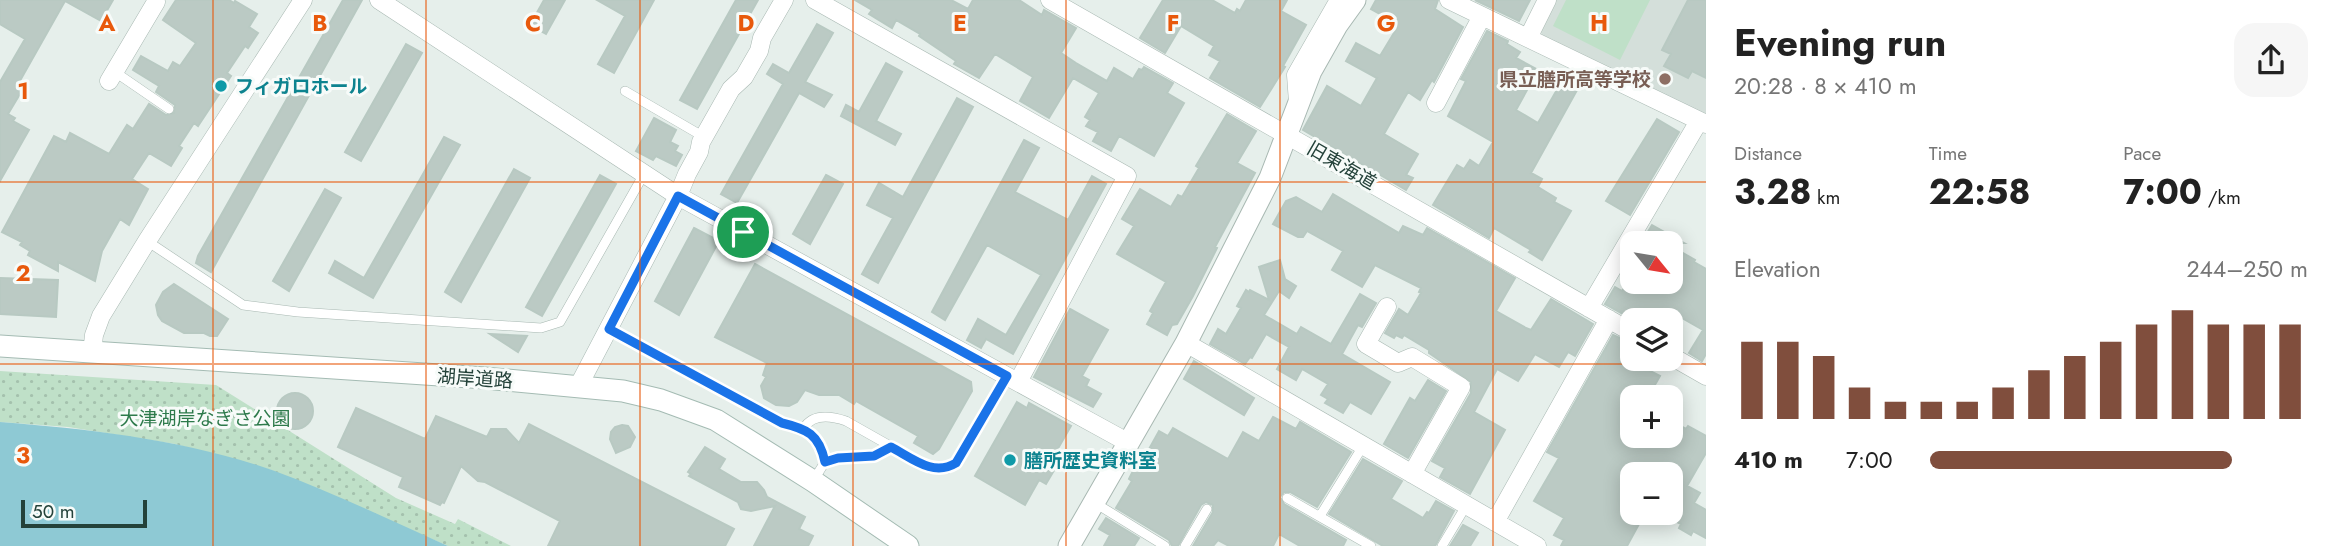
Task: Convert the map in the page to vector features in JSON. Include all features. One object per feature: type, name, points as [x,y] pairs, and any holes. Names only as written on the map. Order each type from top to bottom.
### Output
[{"type":"main road","points":[[1069,546],[1186,343],[1282,152],[1311,71],[1337,25],[1355,0]]},
{"type":"main road","name":"湖岸道路","points":[[0,346],[579,385],[623,391],[662,400],[716,421],[813,481],[908,546]]},
{"type":"street","points":[[92,352],[94,335],[101,316],[146,241],[303,0]]},
{"type":"street","points":[[379,0],[678,196],[1129,443]]},
{"type":"street","points":[[579,385],[678,196],[704,137],[731,89],[744,78],[759,51],[762,38],[784,0]]},
{"type":"street","points":[[678,196],[694,178],[732,103],[746,91],[792,0]]},
{"type":"street","points":[[815,0],[1127,176],[1012,379]]},
{"type":"street","name":"旧東海道","points":[[1050,0],[1620,325]]},
{"type":"street","points":[[1298,102],[1296,75],[1339,0]]},
{"type":"street","points":[[1449,0],[1703,123],[1589,308]]},
{"type":"street","points":[[1528,38],[1547,0]]},
{"type":"street","points":[[112,76],[153,1]]},
{"type":"street","points":[[1436,103],[1482,16]]},
{"type":"street","points":[[1387,307],[1366,344],[1398,363],[1412,358],[1461,387],[1412,474]]},
{"type":"street","points":[[1495,522],[1609,319]]},
{"type":"street","points":[[1186,343],[1537,546]]},
{"type":"street","points":[[1683,363],[1706,376]]},
{"type":"lane","points":[[112,76],[169,109]]},
{"type":"lane","points":[[625,91],[704,137]]},
{"type":"lane","points":[[146,241],[243,305],[298,312],[541,328],[561,322],[644,174]]},
{"type":"lane","points":[[609,329],[782,423],[804,428],[817,441],[825,462]]},
{"type":"lane","points":[[804,428],[816,418],[832,416],[931,468],[947,468],[956,463],[1012,379]]},
{"type":"lane","points":[[1320,516],[1363,446]]},
{"type":"lane","points":[[813,481],[825,462],[838,458],[874,456],[891,447]]},
{"type":"lane","points":[[1287,498],[1371,546]]},
{"type":"lane","points":[[1094,503],[1165,546]]},
{"type":"lane","points":[[1442,546],[1466,506]]},
{"type":"lane","points":[[1185,546],[1207,509]]},
{"type":"shaded area","name":"県立膳所高等学校","points":[[1556,0],[1706,0],[1706,120],[1542,38],[1541,31]]},
{"type":"green space","points":[[1566,0],[1650,0],[1620,60],[1553,26]]},
{"type":"green space","name":"大津湖岸なぎさ公園","points":[[0,371],[216,385],[396,498],[455,524],[458,519],[511,546],[448,546],[271,470],[175,444],[68,427],[0,422]]},
{"type":"water","points":[[0,422],[138,437],[239,460],[272,470],[361,506],[448,546],[0,546]]},
{"type":"building","points":[[0,0],[113,0],[101,21],[65,1],[17,86],[23,89],[8,114],[15,118],[13,121],[29,130],[0,181],[0,82],[25,39],[0,24]]},
{"type":"building","points":[[176,0],[235,1],[257,14],[249,27],[258,33],[248,48],[245,46],[227,73],[231,76],[198,126],[194,123],[179,146],[182,148],[171,166],[149,153],[132,179],[148,189],[129,225],[120,219],[102,251],[95,281],[58,262],[58,271],[28,255],[30,251],[20,245],[22,242],[2,232],[54,136],[66,142],[70,133],[109,154],[127,125],[133,129],[149,104],[166,115],[174,113],[175,105],[156,92],[159,86],[133,70],[141,56],[168,71],[173,62],[180,66],[196,43],[163,20]]},
{"type":"building","points":[[343,0],[362,0],[211,272],[196,263],[198,256]]},
{"type":"building","points":[[544,0],[565,0],[546,34],[530,25]]},
{"type":"building","points":[[597,0],[654,0],[614,73],[598,64],[625,16]]},
{"type":"building","points":[[736,0],[758,0],[697,109],[680,100]]},
{"type":"building","points":[[855,0],[951,0],[968,9],[973,0],[1019,0],[1042,15],[1044,10],[1076,28],[1061,53],[1076,63],[1107,81],[1114,68],[1133,79],[1139,69],[1144,67],[1173,83],[1167,93],[1184,103],[1154,156],[1119,136],[1111,151],[1093,141],[1098,132],[1086,126],[1090,120],[1085,117],[1099,93],[1073,78],[1049,118],[1020,101],[1033,77],[995,54],[979,78],[954,64],[956,61],[919,36],[920,34],[896,20],[892,28],[869,14],[872,10]]},
{"type":"building","points":[[1163,0],[1212,0],[1235,13],[1237,9],[1240,11],[1246,0],[1287,0],[1281,11],[1306,25],[1283,66],[1285,67],[1260,107],[1210,78],[1220,61],[1209,55],[1214,46],[1181,26],[1165,53],[1140,38]]},
{"type":"building","points":[[1376,0],[1438,0],[1435,9],[1463,27],[1434,82],[1432,80],[1420,100],[1408,92],[1384,134],[1418,154],[1406,175],[1413,178],[1406,190],[1303,130],[1327,86],[1361,106],[1377,78],[1346,61],[1356,43],[1380,56],[1397,28],[1387,22],[1389,19],[1371,9]]},
{"type":"building","points":[[1475,0],[1530,0],[1519,21]]},
{"type":"building","points":[[1688,0],[1706,0],[1706,78],[1692,71],[1688,78],[1664,66],[1671,54],[1662,50]]},
{"type":"building","points":[[817,24],[833,33],[805,82],[832,95],[824,107],[799,93],[737,203],[721,194],[783,84],[767,74],[773,64],[789,73]]},
{"type":"building","points":[[1487,31],[1508,41],[1507,44],[1520,52],[1516,58],[1538,70],[1516,110],[1538,123],[1562,81],[1577,90],[1531,173],[1542,179],[1538,187],[1556,198],[1554,202],[1571,211],[1542,260],[1529,252],[1531,250],[1494,228],[1489,238],[1433,205],[1457,165],[1464,169],[1470,160],[1479,166],[1493,142],[1448,116],[1466,81],[1461,79]]},
{"type":"building","points":[[406,44],[422,53],[361,161],[345,152]]},
{"type":"building","points":[[886,63],[902,72],[876,121],[901,134],[895,145],[841,116],[846,105],[859,112]]},
{"type":"building","points":[[957,98],[973,107],[878,283],[862,274],[893,218],[867,205],[879,183],[903,197]]},
{"type":"building","points":[[1227,114],[1256,131],[1237,163],[1255,173],[1215,247],[1217,248],[1193,296],[1177,324],[1172,325],[1167,335],[1147,324],[1153,313],[1150,311],[1166,282],[1117,254],[1134,226],[1122,219],[1140,189],[1171,207],[1178,195],[1182,197],[1199,168],[1196,166]]},
{"type":"building","points":[[654,118],[676,130],[670,142],[678,146],[675,151],[682,155],[676,166],[656,156],[653,160],[636,151]]},
{"type":"building","points":[[1657,119],[1679,132],[1630,215],[1606,201]]},
{"type":"building","points":[[444,137],[460,145],[373,298],[329,273],[335,261],[364,278]]},
{"type":"building","points":[[1024,140],[1039,148],[1015,192],[1068,220],[1092,176],[1106,184],[1013,354],[986,339],[981,348],[967,340],[978,319],[1006,335],[1041,275],[987,245],[945,320],[932,312]]},
{"type":"building","points":[[514,169],[530,178],[461,302],[445,292]]},
{"type":"building","points":[[600,175],[616,184],[542,316],[526,307]]},
{"type":"building","points":[[826,175],[843,184],[810,244],[793,234]]},
{"type":"building","points":[[325,189],[341,198],[289,291],[273,281]]},
{"type":"building","points":[[1333,194],[1399,233],[1403,226],[1423,235],[1427,228],[1515,278],[1496,311],[1526,328],[1531,330],[1551,299],[1593,324],[1575,356],[1568,352],[1559,367],[1535,354],[1518,381],[1497,369],[1474,412],[1505,430],[1470,494],[1440,477],[1445,468],[1432,461],[1471,393],[1471,382],[1404,335],[1402,338],[1396,335],[1394,338],[1385,333],[1399,309],[1408,315],[1421,293],[1421,288],[1375,265],[1362,287],[1332,270],[1343,251],[1307,231],[1303,237],[1298,237],[1273,224],[1286,201],[1296,197],[1322,212]]},
{"type":"building","points":[[1652,225],[1663,231],[1648,231]]},
{"type":"building","points":[[694,228],[719,241],[679,315],[655,301]]},
{"type":"building","points":[[1684,254],[1706,269],[1706,354],[1702,361],[1689,353],[1703,330],[1683,319],[1683,308],[1620,308],[1620,312],[1605,304],[1615,287],[1620,290],[1620,294],[1684,294]]},
{"type":"building","points":[[1280,260],[1285,279],[1296,286],[1289,298],[1279,291],[1264,315],[1297,334],[1301,327],[1331,344],[1360,294],[1376,303],[1362,327],[1358,325],[1342,354],[1390,382],[1371,414],[1350,402],[1343,413],[1325,403],[1328,399],[1321,395],[1328,384],[1302,369],[1296,380],[1277,369],[1289,347],[1266,334],[1252,358],[1245,364],[1210,344],[1218,329],[1226,334],[1241,308],[1237,306],[1246,290],[1269,300],[1259,267]]},
{"type":"building","points":[[755,264],[971,382],[972,391],[939,449],[933,454],[914,443],[918,436],[856,401],[854,404],[839,395],[819,395],[805,390],[797,402],[789,406],[776,405],[764,398],[761,386],[766,377],[763,375],[767,363],[715,337]]},
{"type":"building","points":[[0,278],[58,280],[56,317],[0,314]]},
{"type":"building","points":[[174,284],[228,319],[217,336],[184,333],[162,321],[156,305],[163,292]]},
{"type":"building","points":[[1070,309],[1108,330],[1082,376],[1089,380],[1086,386],[1101,394],[1093,407],[1034,377]]},
{"type":"building","points":[[490,334],[527,336],[518,352]]},
{"type":"building","points":[[1613,335],[1620,338],[1620,371],[1650,371],[1660,376],[1655,385],[1620,385],[1620,448],[1683,448],[1683,427],[1686,429],[1688,426],[1706,436],[1706,453],[1687,486],[1700,493],[1694,503],[1706,510],[1706,538],[1693,531],[1691,535],[1679,528],[1683,525],[1683,462],[1620,462],[1620,525],[1638,525],[1627,546],[1561,546],[1564,540],[1554,535],[1564,518],[1534,501],[1559,458],[1547,452]]},
{"type":"building","points":[[1194,361],[1254,398],[1244,415],[1184,379]]},
{"type":"building","points":[[1428,380],[1446,391],[1408,458],[1384,444],[1410,398],[1415,401]]},
{"type":"building","points":[[295,393],[308,398],[313,411],[308,424],[295,429],[282,424],[277,411],[282,398]]},
{"type":"building","points":[[1017,402],[1027,408],[1029,403],[1071,426],[1049,464],[1056,467],[1046,484],[1039,480],[1025,505],[975,476]]},
{"type":"building","points":[[356,408],[425,439],[436,416],[487,437],[491,429],[506,429],[519,443],[529,424],[734,529],[725,546],[548,546],[560,521],[485,482],[478,481],[461,466],[444,503],[440,505],[399,487],[403,477],[338,447]]},
{"type":"building","points":[[1273,417],[1296,429],[1300,422],[1351,452],[1317,507],[1290,492],[1284,492],[1280,497],[1284,504],[1346,540],[1343,546],[1300,546],[1279,534],[1273,546],[1229,546],[1218,540],[1213,546],[1193,546],[1213,512],[1213,505],[1206,502],[1201,505],[1178,546],[1172,546],[1169,540],[1116,508],[1132,481],[1129,479],[1135,467],[1138,469],[1159,431],[1168,436],[1173,428],[1228,459],[1243,432],[1259,441]]},
{"type":"building","points":[[622,425],[628,426],[635,437],[630,447],[616,453],[610,439],[611,432]]},
{"type":"building","points":[[705,447],[725,459],[719,469],[741,482],[757,482],[767,497],[805,517],[799,529],[813,536],[808,546],[754,546],[775,506],[751,511],[741,509],[738,502],[689,476],[691,474],[688,472]]},
{"type":"building","points":[[1363,459],[1402,481],[1391,499],[1423,518],[1436,501],[1454,511],[1435,546],[1383,546],[1329,514]]},
{"type":"building","points":[[1106,518],[1139,538],[1134,546],[1104,546],[1110,535],[1099,529]]},
{"type":"building","points":[[1463,525],[1478,533],[1470,546],[1450,546]]},
{"type":"place","name":"県立膳所高等学校","points":[[1665,79]]},
{"type":"place","name":"フィガロホール","points":[[221,86]]},
{"type":"place","name":"膳所歴史資料室","points":[[1010,460]]},
{"type":"route","points":[[678,196],[743,232],[1007,376],[956,463],[947,468],[931,468],[891,447],[874,456],[838,458],[825,462],[817,441],[804,428],[782,423],[609,329],[678,196]]}]
